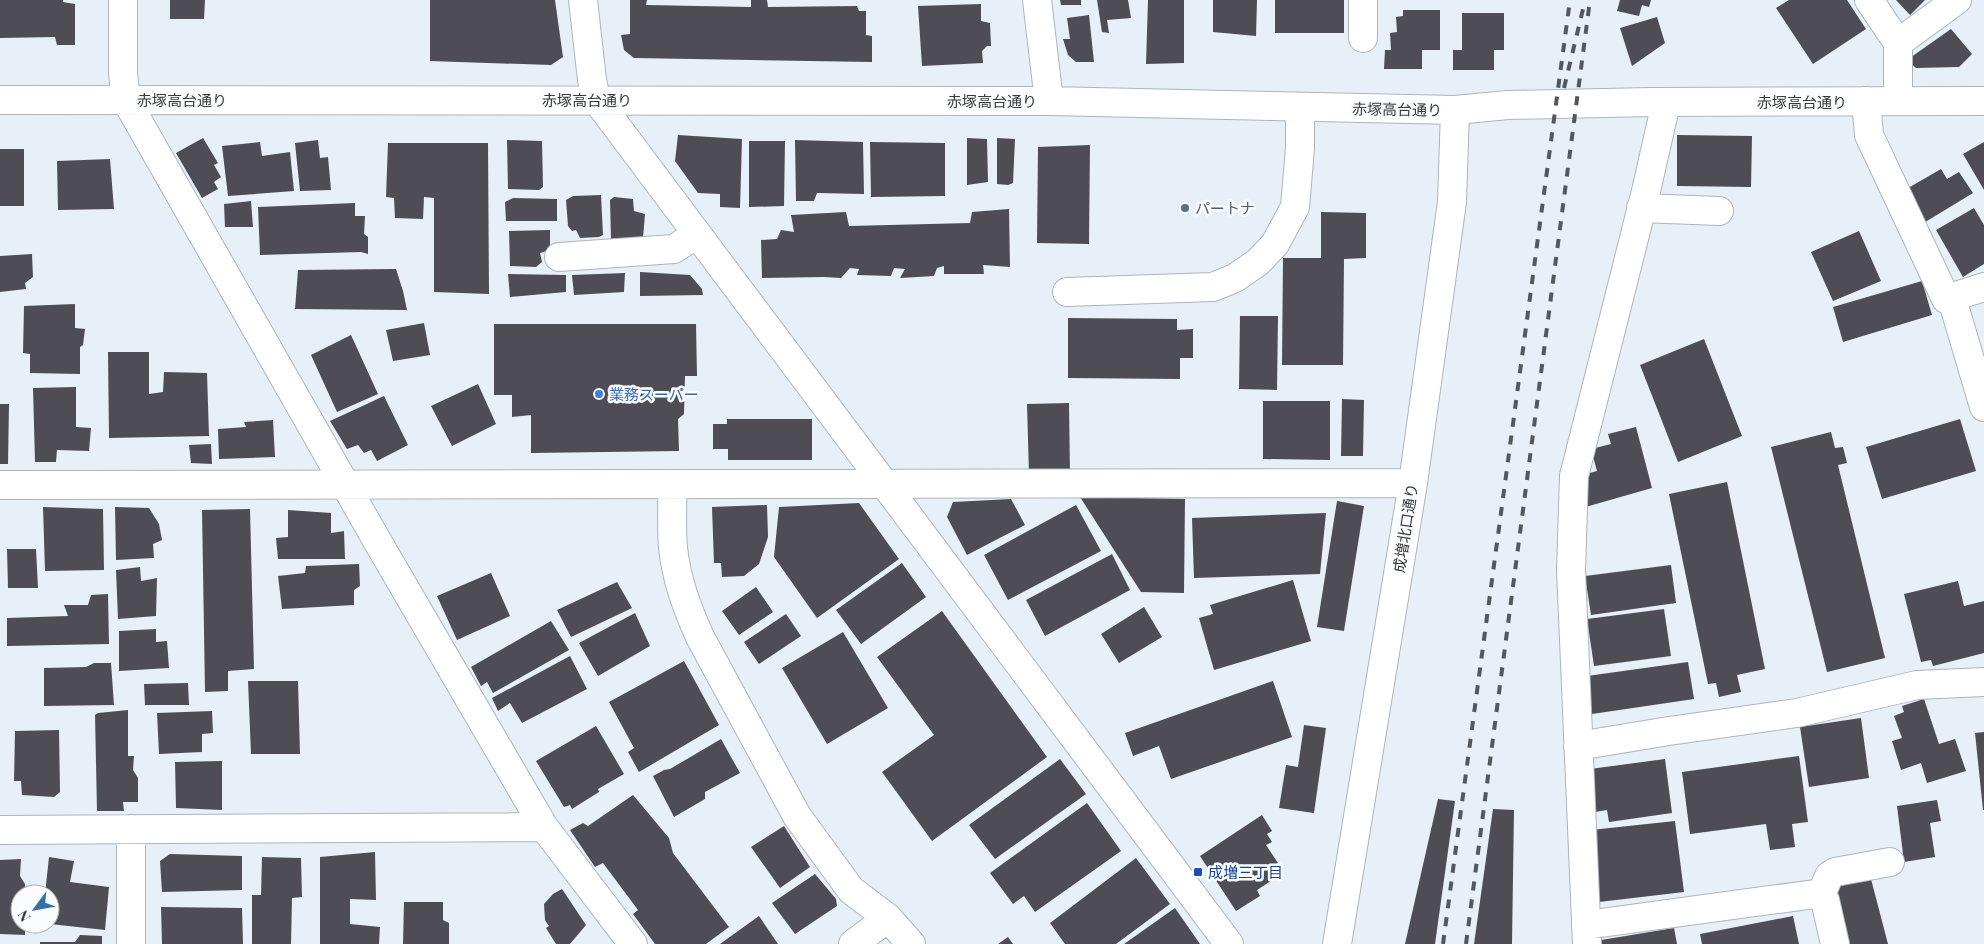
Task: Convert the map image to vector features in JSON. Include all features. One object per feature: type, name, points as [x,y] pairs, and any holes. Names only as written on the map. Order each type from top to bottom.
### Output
[{"type":"street","points":[[123,0],[123,73],[126,100],[344,484],[544,827],[633,944]]},
{"type":"street","points":[[584,0],[596,100],[1229,944]]},
{"type":"street","points":[[1038,0],[1049,101]]},
{"type":"street","points":[[1363,0],[1363,38]]},
{"type":"street","points":[[1869,0],[1898,43],[1898,101]]},
{"type":"street","points":[[1898,43],[1957,0]]},
{"type":"street","name":"赤塚高台通り","points":[[0,100],[1049,101],[1455,110],[1508,105],[1984,101]]},
{"type":"street","points":[[1866,101],[1868,135],[1946,299],[1984,287]]},
{"type":"street","points":[[1666,103],[1574,476],[1571,570],[1587,935],[1815,894],[1821,895],[1825,900],[1835,944]]},
{"type":"street","points":[[1067,292],[1213,287],[1235,278],[1258,262],[1275,244],[1295,207],[1300,148],[1300,106]]},
{"type":"street","name":"成増北口通り","points":[[1337,944],[1412,483],[1452,202],[1455,110]]},
{"type":"street","points":[[1641,208],[1719,211]]},
{"type":"street","points":[[559,257],[674,249],[697,234]]},
{"type":"street","points":[[1952,298],[1984,407]]},
{"type":"street","points":[[0,485],[1412,483]]},
{"type":"street","points":[[672,484],[673,547],[678,581],[700,637],[797,816],[851,890],[888,918],[911,944]]},
{"type":"street","points":[[1578,746],[1797,713],[1917,685],[1984,682]]},
{"type":"street","points":[[0,830],[544,827]]},
{"type":"street","points":[[131,829],[131,944]]},
{"type":"street","points":[[1821,895],[1829,876],[1835,872],[1890,862]]},
{"type":"street","points":[[853,944],[888,918]]},
{"type":"building","points":[[0,0],[63,0],[63,2],[75,4],[75,45],[57,45],[55,37],[0,38]]},
{"type":"building","points":[[170,0],[205,0],[204,19],[170,19]]},
{"type":"building","points":[[430,0],[555,0],[563,57],[551,65],[430,61]]},
{"type":"building","points":[[630,0],[647,0],[646,5],[751,7],[751,0],[767,0],[768,7],[857,6],[859,11],[866,11],[866,35],[872,36],[872,62],[634,58],[624,50],[621,35],[630,34]]},
{"type":"building","points":[[1060,0],[1081,0],[1081,5],[1061,5]]},
{"type":"building","points":[[1097,0],[1128,0],[1131,18],[1107,20],[1109,33],[1102,32]]},
{"type":"building","points":[[1148,0],[1184,0],[1184,63],[1146,64]]},
{"type":"building","points":[[1213,0],[1257,0],[1256,36],[1213,32]]},
{"type":"building","points":[[1275,0],[1344,0],[1344,33],[1275,33]]},
{"type":"building","points":[[1620,0],[1651,0],[1649,7],[1642,5],[1639,16],[1617,11]]},
{"type":"building","points":[[1789,0],[1847,0],[1866,29],[1813,64],[1776,8]]},
{"type":"building","points":[[1896,0],[1925,0],[1910,15]]},
{"type":"building","points":[[981,4],[981,21],[990,23],[991,46],[987,46],[982,51],[983,63],[922,66],[918,6]]},
{"type":"building","points":[[1403,10],[1440,10],[1440,50],[1422,50],[1422,69],[1384,69],[1385,50],[1391,50],[1390,33],[1397,32],[1396,17],[1403,16]]},
{"type":"building","points":[[1462,13],[1504,13],[1504,50],[1494,50],[1494,70],[1453,70],[1453,50],[1462,50]]},
{"type":"building","points":[[1089,15],[1094,62],[1076,62],[1068,55],[1063,39],[1070,39],[1067,18]]},
{"type":"building","points":[[1657,17],[1665,43],[1632,66],[1620,28]]},
{"type":"building","points":[[1951,29],[1972,54],[1959,67],[1916,68],[1907,60]]},
{"type":"building","points":[[678,135],[742,139],[740,208],[720,207],[720,194],[698,193],[675,161]]},
{"type":"building","points":[[1677,135],[1752,136],[1751,187],[1677,186]]},
{"type":"building","points":[[203,138],[218,163],[214,165],[221,177],[214,182],[218,189],[202,198],[176,153]]},
{"type":"building","points":[[967,138],[987,139],[988,182],[967,185]]},
{"type":"building","points":[[997,138],[1015,139],[1013,183],[1008,185],[997,184]]},
{"type":"building","points":[[318,140],[320,158],[328,157],[331,190],[300,191],[295,143]]},
{"type":"building","points":[[507,140],[542,141],[543,187],[539,190],[508,189]]},
{"type":"building","points":[[795,140],[863,142],[864,194],[817,193],[814,201],[796,201]]},
{"type":"building","points":[[749,141],[785,141],[784,206],[749,207]]},
{"type":"building","points":[[260,142],[262,156],[290,152],[294,191],[228,196],[222,146]]},
{"type":"building","points":[[870,142],[945,143],[945,196],[871,197]]},
{"type":"building","points":[[1984,142],[1984,190],[1963,154]]},
{"type":"building","points":[[388,143],[488,143],[489,294],[434,292],[434,198],[424,197],[423,219],[395,218],[394,198],[386,197]]},
{"type":"building","points":[[1090,145],[1089,244],[1037,243],[1038,147]]},
{"type":"building","points":[[0,149],[24,149],[24,206],[0,206]]},
{"type":"building","points":[[110,159],[114,209],[58,210],[57,161]]},
{"type":"building","points":[[1941,169],[1947,179],[1959,172],[1973,193],[1922,224],[1903,191]]},
{"type":"building","points":[[601,195],[603,235],[580,238],[576,230],[572,231],[568,226],[566,200],[573,196]]},
{"type":"building","points":[[614,197],[633,199],[634,211],[645,214],[643,238],[611,239],[610,200]]},
{"type":"building","points":[[513,198],[557,199],[557,221],[506,221],[505,202]]},
{"type":"building","points":[[251,201],[253,227],[225,227],[224,204]]},
{"type":"building","points":[[355,203],[355,216],[365,216],[364,234],[368,237],[368,254],[361,252],[260,255],[258,207]]},
{"type":"building","points":[[1974,208],[1984,225],[1984,264],[1963,277],[1936,230]]},
{"type":"building","points":[[1009,209],[1010,267],[983,265],[984,274],[944,274],[944,266],[937,268],[934,276],[900,278],[905,269],[894,268],[891,276],[857,275],[859,269],[850,268],[841,278],[762,278],[761,240],[777,239],[781,230],[794,232],[791,215],[846,212],[849,226],[970,223],[972,212]]},
{"type":"building","points":[[1321,212],[1366,213],[1366,258],[1344,259],[1343,365],[1282,365],[1283,258],[1321,258]]},
{"type":"building","points":[[550,230],[550,250],[540,253],[542,262],[536,267],[510,266],[509,231]]},
{"type":"building","points":[[1859,231],[1881,281],[1833,301],[1811,252]]},
{"type":"building","points":[[32,254],[33,277],[25,283],[26,289],[0,292],[0,256]]},
{"type":"building","points":[[396,269],[407,310],[295,309],[298,270]]},
{"type":"building","points":[[640,272],[690,275],[702,289],[703,295],[640,296]]},
{"type":"building","points":[[625,273],[624,292],[574,295],[572,275]]},
{"type":"building","points":[[508,274],[566,275],[566,292],[510,297]]},
{"type":"building","points":[[1922,281],[1932,315],[1843,342],[1833,307]]},
{"type":"building","points":[[75,304],[75,328],[85,329],[83,345],[80,347],[80,374],[30,373],[30,354],[23,353],[24,306]]},
{"type":"building","points":[[1240,316],[1278,316],[1277,390],[1239,389]]},
{"type":"building","points":[[1068,318],[1177,319],[1177,330],[1193,329],[1193,358],[1180,358],[1180,379],[1068,378]]},
{"type":"building","points":[[424,323],[430,355],[393,361],[386,330]]},
{"type":"building","points":[[494,324],[696,324],[697,376],[685,376],[684,414],[678,419],[679,451],[531,453],[531,415],[512,417],[512,395],[494,395]]},
{"type":"building","points":[[351,335],[378,394],[337,412],[311,355]]},
{"type":"building","points":[[1704,339],[1742,436],[1678,462],[1640,365]]},
{"type":"building","points":[[108,352],[149,352],[149,394],[163,392],[164,372],[207,373],[209,436],[109,438]]},
{"type":"building","points":[[478,384],[496,424],[452,446],[431,406]]},
{"type":"building","points":[[76,387],[76,427],[91,428],[89,451],[57,450],[56,462],[35,462],[33,388]]},
{"type":"building","points":[[384,396],[408,445],[377,461],[371,450],[364,453],[358,445],[347,449],[330,421]]},
{"type":"building","points":[[1342,399],[1364,400],[1363,456],[1341,456]]},
{"type":"building","points":[[1263,401],[1330,401],[1330,460],[1263,459]]},
{"type":"building","points":[[1069,403],[1070,475],[1029,475],[1027,404]]},
{"type":"building","points":[[0,404],[9,404],[8,464],[0,464]]},
{"type":"building","points":[[727,419],[812,419],[812,460],[728,460],[728,449],[713,449],[713,424],[727,424]]},
{"type":"building","points":[[1960,419],[1976,471],[1882,499],[1866,447]]},
{"type":"building","points":[[273,420],[275,457],[219,459],[218,429],[246,427],[244,422]]},
{"type":"building","points":[[1636,427],[1652,488],[1582,508],[1582,475],[1597,471],[1591,449],[1611,444],[1608,434]]},
{"type":"building","points":[[1831,432],[1835,448],[1843,447],[1847,463],[1838,465],[1885,658],[1827,672],[1771,447]]},
{"type":"building","points":[[211,444],[212,464],[191,463],[189,445]]},
{"type":"building","points":[[1727,482],[1765,669],[1737,675],[1741,692],[1719,697],[1716,683],[1708,684],[1669,494]]},
{"type":"building","points":[[1080,497],[1185,499],[1184,593],[1141,592]]},
{"type":"building","points":[[1011,499],[1025,525],[967,555],[947,517],[953,502]]},
{"type":"building","points":[[1337,501],[1364,506],[1344,631],[1317,627]]},
{"type":"building","points":[[859,503],[899,559],[817,618],[774,557],[779,507]]},
{"type":"building","points":[[767,505],[768,537],[759,564],[744,576],[722,577],[721,563],[714,563],[712,507]]},
{"type":"building","points":[[1076,505],[1101,551],[1008,600],[984,555]]},
{"type":"building","points":[[43,507],[103,509],[104,570],[45,571]]},
{"type":"building","points":[[115,507],[149,508],[159,524],[162,540],[153,544],[154,558],[116,560]]},
{"type":"building","points":[[250,509],[254,669],[228,671],[228,691],[205,692],[202,510]]},
{"type":"building","points":[[288,510],[331,513],[331,533],[344,531],[345,559],[278,559],[276,538],[288,537]]},
{"type":"building","points":[[1326,513],[1320,574],[1194,578],[1192,518]]},
{"type":"building","points":[[7,549],[36,549],[38,588],[8,588]]},
{"type":"building","points":[[1112,554],[1130,590],[1045,636],[1026,600]]},
{"type":"building","points":[[902,563],[926,597],[861,644],[836,610]]},
{"type":"building","points":[[359,564],[360,586],[354,590],[354,605],[282,609],[278,576],[305,573],[306,566]]},
{"type":"building","points":[[1671,565],[1676,603],[1591,615],[1585,576]]},
{"type":"building","points":[[140,567],[141,581],[157,578],[156,616],[118,619],[116,570]]},
{"type":"building","points":[[491,573],[510,616],[457,640],[437,596]]},
{"type":"building","points":[[1293,580],[1311,641],[1214,670],[1199,618],[1213,614],[1210,605]]},
{"type":"building","points":[[1958,581],[1964,606],[1984,601],[1984,653],[1933,666],[1931,660],[1921,662],[1904,594]]},
{"type":"building","points":[[617,582],[632,608],[571,637],[557,610]]},
{"type":"building","points":[[756,587],[773,612],[739,635],[722,611]]},
{"type":"building","points":[[108,594],[109,644],[7,646],[7,618],[68,616],[64,605],[88,605],[91,595]]},
{"type":"building","points":[[1144,607],[1162,637],[1119,663],[1101,634]]},
{"type":"building","points":[[1664,609],[1671,656],[1594,666],[1587,619]]},
{"type":"building","points":[[942,611],[1047,757],[932,841],[882,772],[934,735],[877,657]]},
{"type":"building","points":[[635,613],[650,646],[598,676],[579,643]]},
{"type":"building","points":[[786,614],[801,636],[759,664],[744,642]]},
{"type":"building","points":[[551,621],[569,650],[493,693],[487,682],[481,686],[471,667]]},
{"type":"building","points":[[156,629],[156,642],[167,641],[169,668],[119,671],[119,631]]},
{"type":"building","points":[[843,632],[888,708],[827,744],[782,668]]},
{"type":"building","points":[[570,656],[587,689],[522,723],[510,703],[498,711],[492,698]]},
{"type":"building","points":[[684,661],[719,725],[639,772],[628,752],[634,748],[609,702]]},
{"type":"building","points":[[1688,662],[1694,699],[1592,714],[1587,676]]},
{"type":"building","points":[[94,663],[111,663],[114,705],[44,706],[44,668],[86,667]]},
{"type":"building","points":[[248,681],[298,681],[300,754],[251,754]]},
{"type":"building","points":[[1273,681],[1292,737],[1171,779],[1159,746],[1133,756],[1125,733]]},
{"type":"building","points":[[188,683],[189,705],[145,705],[144,684]]},
{"type":"building","points":[[1924,699],[1939,744],[1955,739],[1966,771],[1927,783],[1921,763],[1901,770],[1892,741],[1902,738],[1894,716],[1904,712],[1902,706]]},
{"type":"building","points":[[128,710],[128,756],[134,756],[133,770],[138,778],[138,802],[123,802],[124,811],[97,811],[95,715],[98,713]]},
{"type":"building","points":[[212,711],[213,733],[202,734],[202,752],[159,754],[157,713]]},
{"type":"building","points":[[1861,718],[1869,778],[1809,787],[1800,727]]},
{"type":"building","points":[[1304,725],[1326,728],[1314,813],[1279,808],[1286,765],[1298,767]]},
{"type":"building","points":[[596,726],[624,774],[598,789],[599,792],[572,809],[570,805],[564,807],[536,761]]},
{"type":"building","points":[[59,730],[60,792],[54,797],[22,795],[21,781],[14,781],[15,731]]},
{"type":"building","points":[[1984,732],[1984,810],[1983,810],[1975,733]]},
{"type":"building","points":[[721,739],[740,773],[705,792],[705,799],[674,817],[653,776],[670,769]]},
{"type":"building","points":[[1799,756],[1808,822],[1792,824],[1795,847],[1770,850],[1766,824],[1690,834],[1682,772]]},
{"type":"building","points":[[1060,759],[1086,794],[995,859],[969,825]]},
{"type":"building","points":[[1665,759],[1672,813],[1609,822],[1607,810],[1595,812],[1590,769]]},
{"type":"building","points":[[222,761],[222,810],[176,808],[175,762]]},
{"type":"building","points":[[633,795],[669,838],[673,853],[729,927],[706,944],[655,944],[633,914],[638,910],[603,863],[595,867],[570,830],[583,823],[588,826]]},
{"type":"building","points":[[1438,799],[1455,801],[1435,944],[1405,944]]},
{"type":"building","points":[[1937,800],[1941,821],[1930,823],[1935,857],[1904,862],[1897,806]]},
{"type":"building","points":[[1087,803],[1121,851],[1035,912],[1024,896],[1013,904],[990,873]]},
{"type":"building","points":[[1493,809],[1514,810],[1512,944],[1474,944]]},
{"type":"building","points":[[1262,815],[1272,831],[1267,834],[1272,842],[1266,845],[1278,863],[1274,865],[1280,875],[1257,890],[1260,896],[1236,911],[1200,856]]},
{"type":"building","points":[[1675,821],[1684,892],[1599,902],[1591,830]]},
{"type":"building","points":[[784,826],[810,867],[780,888],[751,847]]},
{"type":"building","points":[[375,852],[376,900],[350,899],[350,924],[380,927],[379,944],[320,944],[320,857]]},
{"type":"building","points":[[170,854],[242,856],[242,890],[162,892],[160,861]]},
{"type":"building","points":[[49,857],[74,861],[70,882],[109,887],[105,930],[60,925],[60,884],[46,884]]},
{"type":"building","points":[[262,857],[301,858],[302,897],[292,898],[291,944],[252,944],[252,895],[261,895]]},
{"type":"building","points":[[1136,858],[1170,904],[1116,944],[1065,944],[1050,923]]},
{"type":"building","points":[[21,859],[20,876],[25,884],[10,884],[10,934],[25,935],[0,934],[0,860]]},
{"type":"building","points":[[815,874],[836,899],[837,906],[795,934],[772,903]]},
{"type":"building","points":[[1871,879],[1888,944],[1849,944],[1835,887]]},
{"type":"building","points":[[562,889],[586,925],[570,944],[556,944],[546,928],[549,926],[545,920],[544,904],[553,894]]},
{"type":"building","points":[[404,902],[443,902],[443,920],[449,923],[449,944],[403,944]]},
{"type":"building","points":[[161,907],[242,908],[243,944],[162,944]]},
{"type":"building","points":[[1175,908],[1200,944],[1124,944]]},
{"type":"building","points":[[759,916],[778,944],[720,944]]},
{"type":"building","points":[[1793,916],[1799,944],[1702,944],[1700,934]]},
{"type":"building","points":[[1674,928],[1677,944],[1595,944],[1595,941]]},
{"type":"building","points":[[80,935],[102,936],[102,944],[40,944],[40,942],[75,942]]},
{"type":"building","points":[[1008,937],[1013,944],[998,944]]},
{"type":"railway","points":[[1443,944],[1570,0]]},
{"type":"railway","points":[[1466,944],[1590,0]]},
{"type":"railway","points":[[1564,88],[1584,5]]},
{"type":"place","name":"パートナ","points":[[1185,208]]},
{"type":"place","name":"業務スーパー","points":[[599,394]]},
{"type":"place","name":"成増三丁目","points":[[1198,872]]}]
